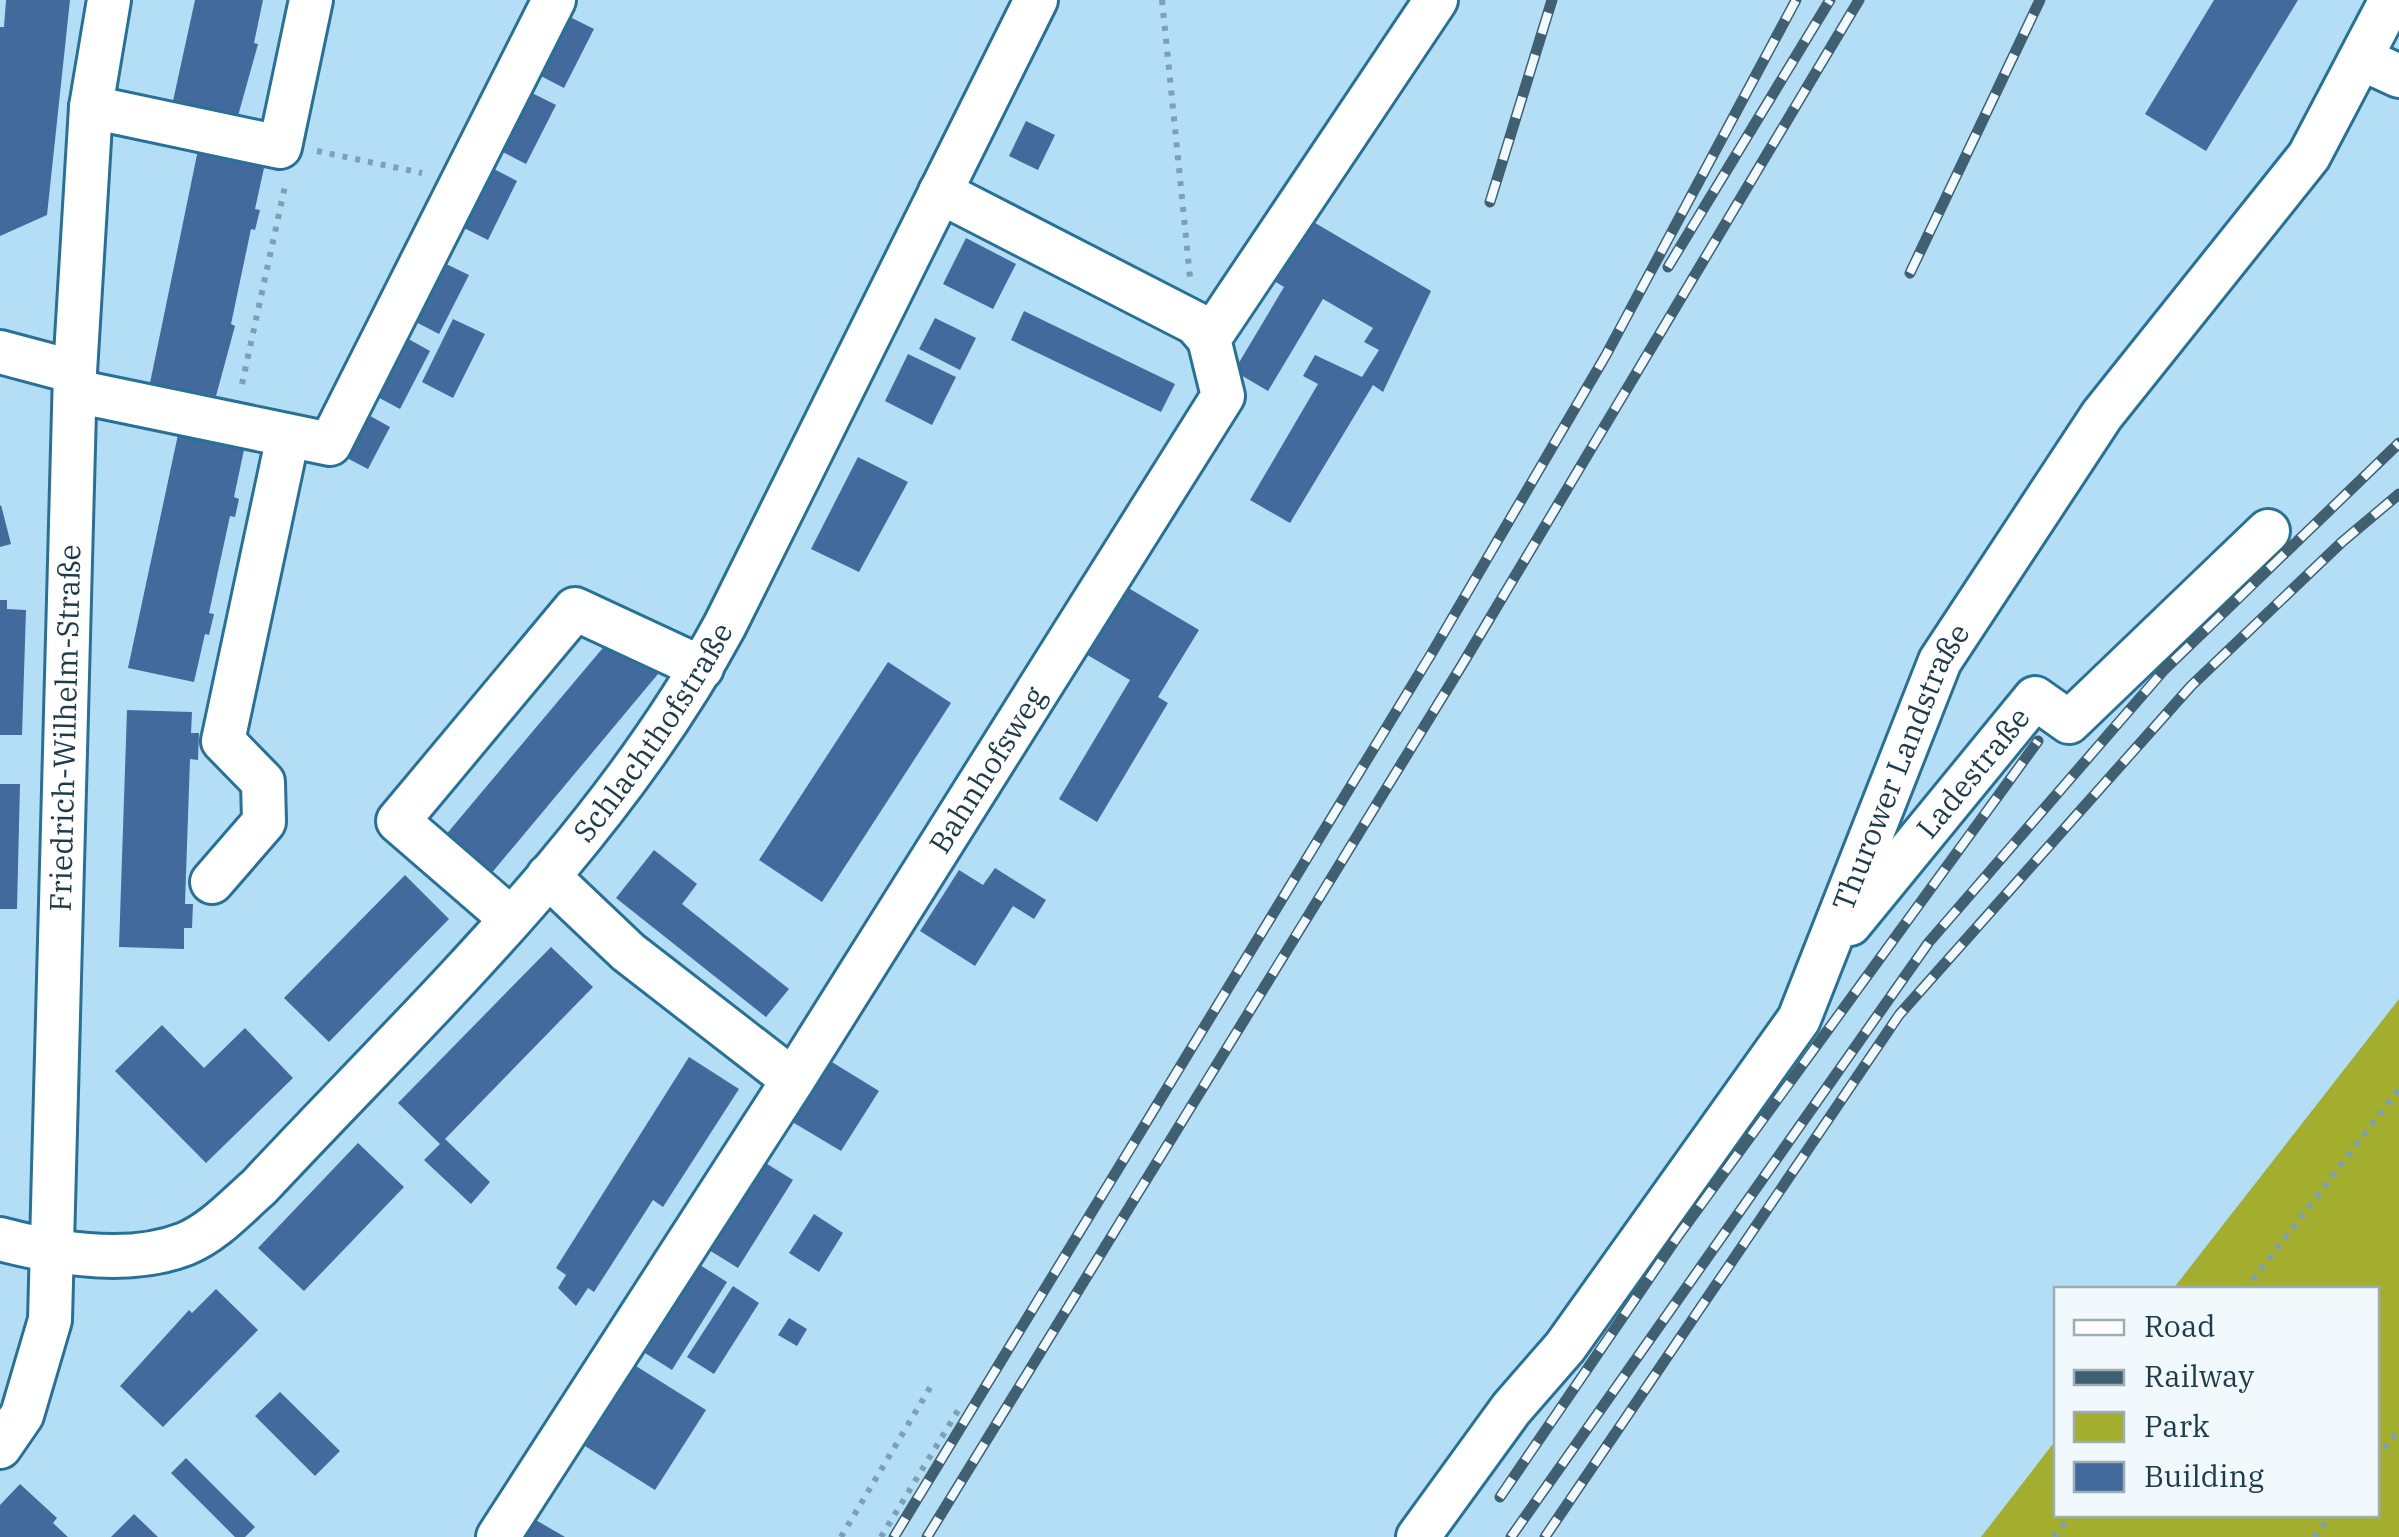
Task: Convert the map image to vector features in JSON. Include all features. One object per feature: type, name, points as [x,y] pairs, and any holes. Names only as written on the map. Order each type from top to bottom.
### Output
[{"type":"street","name":"Friedrich-Wilhelm-Straße","points":[[0,1447],[22,1415],[50,1320],[75,382],[91,107],[110,0]]},
{"type":"street","points":[[91,107],[287,147],[311,0]]},
{"type":"street","points":[[0,352],[75,382],[233,424],[330,444],[554,0]]},
{"type":"street","name":"Schlachthofstraße","points":[[0,1240],[54,1253],[154,1253],[212,1229],[259,1187],[548,876],[616,794],[702,668],[1036,0]]},
{"type":"street","points":[[940,192],[1202,331],[1436,0]]},
{"type":"street","name":"Thurower Landstraße","points":[[1418,1537],[1511,1408],[1565,1347],[1799,1019],[1940,662],[2102,415],[2380,68],[2391,0]]},
{"type":"street","name":"Bahnhofsweg","points":[[498,1537],[793,1080],[1223,396],[1202,331]]},
{"type":"street","points":[[212,882],[264,822],[263,782],[223,740],[288,436]]},
{"type":"street","name":"Ladestraße","points":[[1824,956],[2035,698],[2069,722],[2268,531]]},
{"type":"street","points":[[509,917],[398,821],[576,609],[702,668]]},
{"type":"street","points":[[548,876],[628,952],[793,1080]]},
{"type":"path","points":[[1162,0],[1202,331]]},
{"type":"path","points":[[233,424],[287,147],[463,181]]},
{"type":"path","points":[[2247,1287],[2399,1089]]},
{"type":"path","points":[[840,1537],[932,1386]]},
{"type":"path","points":[[880,1537],[962,1404]]},
{"type":"path","points":[[2379,1454],[2399,1430]]},
{"type":"path","points":[[2054,1537],[2070,1517]]},
{"type":"path","points":[[2314,1537],[2330,1517]]},
{"type":"green space","points":[[2399,999],[2399,1537],[1981,1537],[2054,1443],[2054,1517],[2379,1517],[2379,1287],[2175,1287]]},
{"type":"building","points":[[6,0],[70,0],[47,215],[0,236],[0,27],[4,27]]},
{"type":"building","points":[[195,0],[263,0],[254,43],[258,44],[238,116],[173,101]]},
{"type":"building","points":[[2214,0],[2298,0],[2206,151],[2145,114]]},
{"type":"building","points":[[566,15],[594,29],[564,88],[537,74]]},
{"type":"building","points":[[528,91],[556,105],[526,164],[499,150]]},
{"type":"building","points":[[1026,121],[1055,135],[1038,170],[1009,156]]},
{"type":"building","points":[[199,145],[266,159],[255,209],[260,210],[255,230],[251,229],[231,324],[235,326],[216,396],[150,383]]},
{"type":"building","points":[[490,167],[517,181],[488,240],[460,226]]},
{"type":"building","points":[[1310,220],[1431,291],[1383,392],[1373,385],[1290,523],[1250,500],[1318,384],[1303,376],[1315,355],[1362,377],[1379,350],[1364,342],[1373,328],[1323,299],[1268,391],[1234,371],[1284,287],[1274,281]]},
{"type":"building","points":[[966,238],[1016,264],[993,309],[943,284]]},
{"type":"building","points":[[442,262],[469,275],[439,334],[412,320]]},
{"type":"building","points":[[1024,311],[1175,384],[1161,412],[1011,340]]},
{"type":"building","points":[[935,318],[976,338],[960,370],[919,349]]},
{"type":"building","points":[[453,319],[485,334],[453,398],[422,382]]},
{"type":"building","points":[[403,336],[430,351],[400,409],[372,394]]},
{"type":"building","points":[[908,354],[956,377],[932,425],[885,401]]},
{"type":"building","points":[[363,412],[390,427],[368,469],[341,455]]},
{"type":"building","points":[[179,430],[245,445],[234,497],[239,499],[235,517],[230,516],[209,613],[214,614],[194,682],[128,668]]},
{"type":"building","points":[[858,457],[908,482],[859,572],[811,549]]},
{"type":"building","points":[[0,506],[11,544],[0,547]]},
{"type":"building","points":[[1125,586],[1199,630],[1158,697],[1168,703],[1097,822],[1059,799],[1130,680],[1084,653]]},
{"type":"building","points":[[0,600],[7,600],[7,609],[26,610],[22,735],[0,735]]},
{"type":"building","points":[[612,637],[658,674],[485,881],[439,843]]},
{"type":"building","points":[[888,662],[951,703],[822,902],[759,860]]},
{"type":"building","points":[[127,710],[192,712],[191,733],[199,733],[198,760],[190,759],[185,904],[193,904],[192,928],[184,928],[184,949],[119,947]]},
{"type":"building","points":[[0,784],[20,784],[17,909],[0,909]]},
{"type":"building","points":[[654,850],[697,884],[682,904],[789,989],[766,1017],[616,898]]},
{"type":"building","points":[[995,868],[1046,900],[1034,919],[1013,906],[975,966],[920,931],[959,870],[983,885]]},
{"type":"building","points":[[405,875],[449,919],[329,1042],[284,998]]},
{"type":"building","points":[[551,947],[593,987],[445,1139],[490,1182],[471,1204],[424,1160],[440,1144],[398,1103]]},
{"type":"building","points":[[162,1025],[204,1068],[245,1028],[293,1078],[206,1163],[115,1071]]},
{"type":"building","points":[[689,1057],[739,1089],[663,1207],[653,1200],[594,1292],[588,1288],[576,1306],[558,1288],[566,1275],[556,1268]]},
{"type":"building","points":[[827,1059],[879,1091],[841,1151],[789,1120]]},
{"type":"building","points":[[358,1143],[404,1187],[304,1291],[258,1248]]},
{"type":"building","points":[[764,1162],[793,1180],[738,1268],[709,1250]]},
{"type":"building","points":[[814,1214],[843,1233],[819,1272],[789,1253]]},
{"type":"building","points":[[700,1265],[727,1282],[672,1370],[645,1353]]},
{"type":"building","points":[[733,1286],[759,1303],[714,1374],[687,1357]]},
{"type":"building","points":[[216,1289],[258,1330],[163,1427],[120,1386],[189,1310],[192,1313]]},
{"type":"building","points":[[789,1318],[807,1329],[797,1346],[778,1335]]},
{"type":"building","points":[[636,1366],[706,1410],[655,1490],[585,1446]]},
{"type":"building","points":[[280,1392],[340,1451],[315,1476],[255,1416]]},
{"type":"building","points":[[186,1458],[255,1527],[245,1537],[235,1537],[171,1473]]},
{"type":"building","points":[[20,1484],[57,1518],[53,1523],[68,1537],[0,1537],[0,1505]]},
{"type":"building","points":[[134,1514],[158,1537],[111,1537]]},
{"type":"building","points":[[534,1519],[565,1537],[523,1537]]},
{"type":"railway","points":[[1490,202],[1552,0]]},
{"type":"railway","points":[[894,1537],[1433,651],[1606,355],[1796,0]]},
{"type":"railway","points":[[1668,267],[1830,0]]},
{"type":"railway","points":[[927,1537],[1462,665],[1859,0]]},
{"type":"railway","points":[[1910,273],[2040,0]]},
{"type":"railway","points":[[1511,1537],[1929,942],[2164,670],[2399,443]]},
{"type":"railway","points":[[1545,1537],[1899,1015],[2191,686],[2342,542],[2399,494]]},
{"type":"railway","points":[[1500,1497],[1678,1236],[2038,741]]}]
